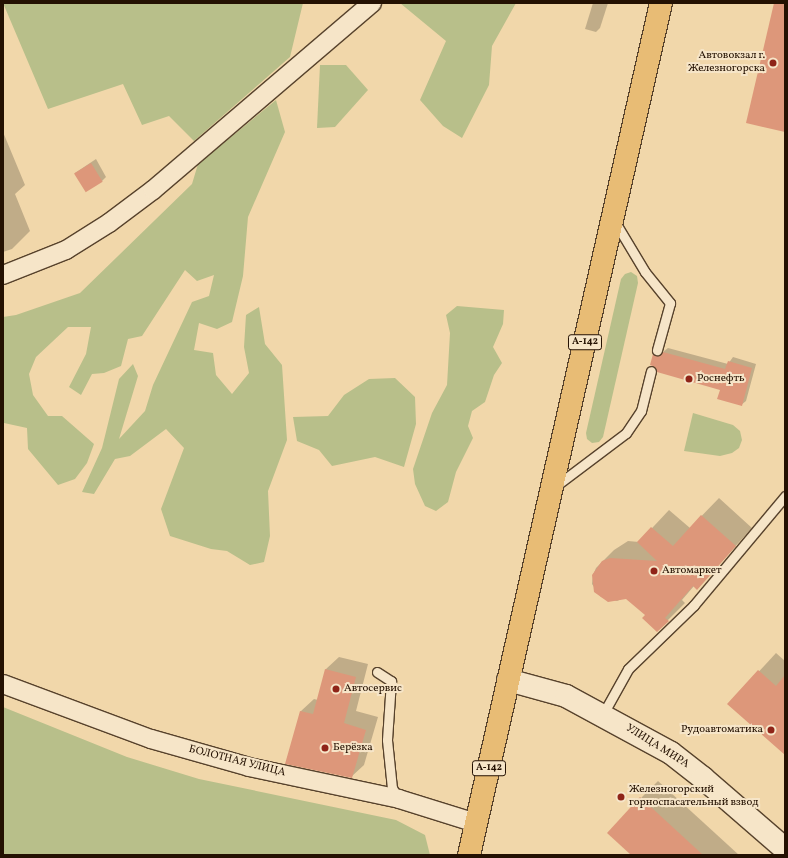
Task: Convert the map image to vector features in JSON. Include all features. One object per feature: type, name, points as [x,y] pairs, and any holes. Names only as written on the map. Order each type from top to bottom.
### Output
[{"type":"highway","name":"А-142","points":[[469,855],[553,489],[661,3]]},
{"type":"main road","name":"УЛИЦА МИРА","points":[[508,680],[566,696],[602,714],[671,753],[703,778],[785,848]]},
{"type":"street","points":[[3,275],[66,250],[109,224],[153,190],[372,3]]},
{"type":"street","name":"БОЛОТНАЯ УЛИЦА","points":[[3,684],[151,739],[249,767],[399,799],[476,823]]},
{"type":"lane","points":[[613,217],[645,272],[670,303],[657,350]]},
{"type":"lane","points":[[553,489],[626,433],[641,411],[652,371]]},
{"type":"lane","points":[[602,714],[628,669],[694,605],[785,496]]},
{"type":"lane","points":[[377,672],[391,680],[387,740],[392,788],[399,799]]},
{"type":"green space","points":[[3,3],[303,3],[290,57],[194,141],[169,116],[142,125],[123,84],[48,109]]},
{"type":"green space","points":[[400,3],[516,3],[492,46],[489,85],[462,138],[443,126],[420,100],[446,41]]},
{"type":"green space","points":[[320,65],[346,65],[368,90],[335,127],[317,128]]},
{"type":"green space","points":[[276,100],[285,132],[248,217],[243,276],[232,322],[217,329],[199,323],[194,350],[213,353],[216,375],[232,394],[249,373],[244,347],[246,315],[259,307],[265,344],[282,365],[287,440],[268,491],[270,536],[264,562],[250,565],[227,551],[211,549],[170,536],[161,509],[184,448],[166,429],[130,456],[115,459],[94,494],[82,492],[102,448],[119,379],[133,364],[138,376],[119,439],[145,411],[153,385],[192,302],[209,296],[214,275],[197,281],[185,270],[142,336],[128,339],[121,366],[104,373],[92,374],[81,395],[69,387],[86,354],[91,327],[68,327],[36,357],[29,374],[33,395],[48,416],[62,416],[94,444],[87,463],[75,479],[58,485],[28,449],[27,428],[4,423],[3,317],[16,315],[80,293],[192,184],[198,164]]},
{"type":"green space","points":[[631,272],[637,276],[638,283],[603,437],[599,442],[592,443],[587,439],[586,433],[621,279],[625,274]]},
{"type":"green space","points":[[457,306],[504,310],[503,324],[493,347],[502,363],[494,375],[485,402],[472,411],[468,426],[473,438],[456,472],[448,502],[436,511],[425,506],[415,484],[413,469],[432,413],[447,385],[450,333],[446,315]]},
{"type":"green space","points":[[395,378],[415,397],[416,424],[404,467],[375,457],[332,466],[319,450],[297,441],[293,417],[328,416],[344,395],[369,379]]},
{"type":"green space","points":[[693,413],[733,425],[740,431],[742,440],[739,448],[732,453],[720,456],[684,451]]},
{"type":"green space","points":[[3,707],[127,757],[199,779],[396,820],[425,835],[430,855],[3,855]]},
{"type":"building","name":"Автовокзал г. Железногорска","points":[[774,3],[785,3],[785,132],[746,123]]},
{"type":"building","points":[[91,163],[103,182],[86,192],[74,174]]},
{"type":"building","points":[[663,352],[725,369],[728,361],[752,368],[742,406],[717,399],[720,390],[657,372],[655,367],[650,365],[653,354],[658,356]]},
{"type":"building","name":"Автомаркет","points":[[701,515],[736,546],[697,590],[693,586],[665,618],[669,621],[657,632],[642,618],[645,615],[626,599],[608,602],[594,592],[592,575],[602,561],[610,558],[657,561],[637,542],[651,527],[673,546]]},
{"type":"building","name":"Берёзка","points":[[325,669],[356,677],[344,723],[366,730],[352,778],[285,764],[300,711],[313,714]]},
{"type":"building","name":"Рудоавтоматика","points":[[758,670],[776,686],[785,675],[785,755],[727,704]]},
{"type":"building","points":[[640,797],[703,855],[631,855],[607,833]]},
{"type":"place","name":"Автовокзал г. Железногорска","points":[[773,63]]},
{"type":"place","name":"Роснефть","points":[[689,379]]},
{"type":"place","name":"Автомаркет","points":[[654,571]]},
{"type":"place","name":"Автосервис","points":[[336,689]]},
{"type":"place","name":"Рудоавтоматика","points":[[771,730]]},
{"type":"place","name":"Берёзка","points":[[325,748]]},
{"type":"place","name":"Железногорский горноспасательный взвод","points":[[621,797]]}]
